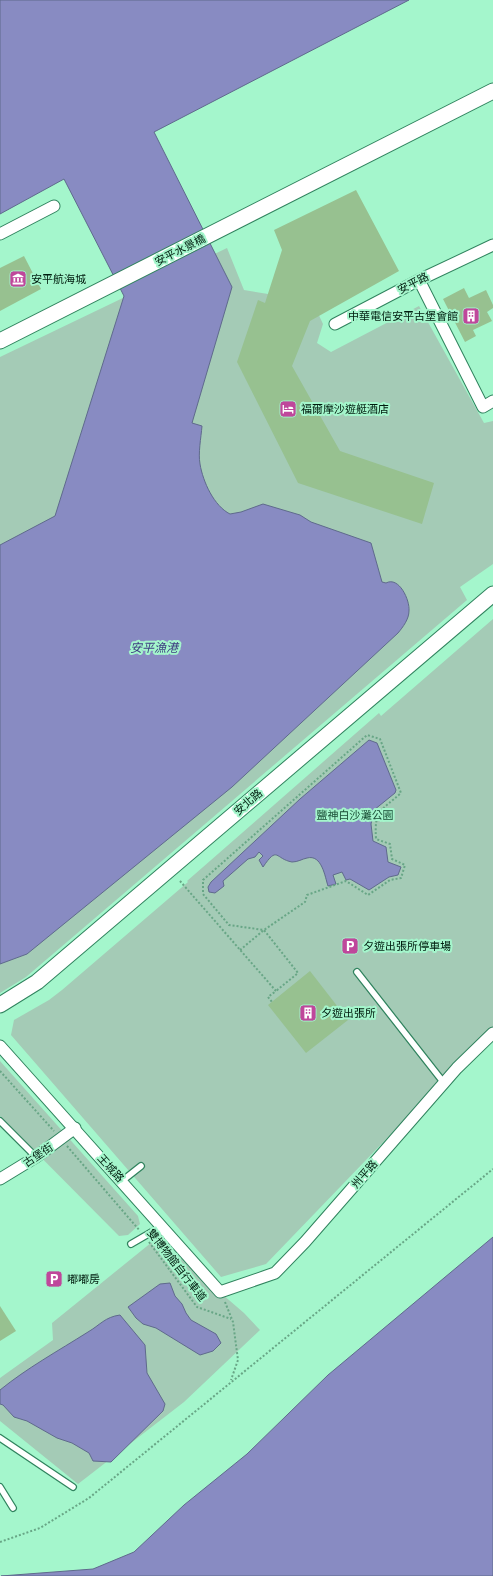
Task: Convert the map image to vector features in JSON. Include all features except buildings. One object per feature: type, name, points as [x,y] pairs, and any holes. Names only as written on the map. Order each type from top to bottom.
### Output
[{"type":"street","name":"安平水景橋","points":[[0,341],[493,91]]},
{"type":"street","points":[[0,234],[54,206]]},
{"type":"street","name":"安平路","points":[[335,324],[419,280],[493,245]]},
{"type":"street","points":[[419,280],[482,407],[493,401]]},
{"type":"street","name":"安北路","points":[[0,1005],[37,982],[493,594]]},
{"type":"street","name":"州平路","points":[[220,1292],[274,1273],[305,1242],[457,1068],[493,1033]]},
{"type":"street","name":"王城路","points":[[0,1046],[75,1128],[220,1292]]},
{"type":"street","name":"古堡街","points":[[0,1179],[36,1157],[75,1128]]},
{"type":"lane","points":[[358,972],[444,1083]]},
{"type":"lane","points":[[0,1122],[36,1157]]},
{"type":"lane","points":[[122,1181],[141,1166]]},
{"type":"lane","points":[[131,1244],[162,1226]]},
{"type":"lane","points":[[0,1438],[73,1487]]},
{"type":"lane","points":[[0,1487],[13,1508]]},
{"type":"path","points":[[240,950],[264,930],[305,902],[307,895],[346,881],[368,895],[390,880],[401,878],[405,865],[392,859],[390,844],[376,839],[378,813],[401,793],[380,739],[367,735],[203,880],[203,894],[229,925],[264,930],[298,973],[268,997],[272,1002]]},
{"type":"path","points":[[180,881],[276,991]]},
{"type":"path","name":"雙博物館自行車道","points":[[0,1071],[145,1236],[198,1307],[231,1319]]},
{"type":"path","points":[[0,1542],[40,1528],[89,1498],[493,1169]]},
{"type":"path","points":[[220,1292],[231,1319],[238,1360],[231,1382]]},
{"type":"green space","name":"安平漁港","points":[[227,248],[244,290],[268,294],[316,309],[323,324],[317,343],[331,352],[419,306],[484,423],[493,421],[493,564],[460,587],[467,600],[26,977],[0,993],[0,357]]},
{"type":"green space","name":"鹽神白沙灘公園","points":[[493,619],[493,1028],[266,1264],[221,1277],[11,1035],[14,1020],[49,1000],[62,990],[188,882],[187,881],[379,713],[381,716]]},
{"type":"green space","points":[[0,1061],[138,1216],[140,1224],[128,1235],[119,1236],[0,1116]]},
{"type":"green space","points":[[157,1238],[244,1313],[260,1330],[184,1402],[78,1484],[0,1421],[0,1378],[53,1340],[52,1323]]},
{"type":"water","name":"安平漁港","points":[[0,0],[409,0],[154,132],[232,287],[192,423],[202,426],[199,460],[201,471],[210,493],[219,505],[230,514],[241,512],[263,504],[300,515],[311,522],[371,543],[382,582],[395,583],[403,590],[408,601],[409,614],[404,626],[398,633],[232,787],[27,954],[0,964],[0,545],[55,516],[124,296],[64,179],[0,214]]},
{"type":"water","points":[[369,740],[377,743],[396,790],[395,793],[374,810],[371,824],[373,841],[386,847],[388,862],[401,867],[398,875],[389,877],[369,890],[350,879],[346,880],[342,872],[333,875],[336,884],[328,886],[322,867],[316,859],[307,858],[292,862],[274,855],[263,867],[259,860],[263,856],[259,852],[255,857],[248,859],[223,881],[224,886],[215,893],[209,892],[208,887],[211,882],[300,799]]},
{"type":"water","points":[[493,1237],[493,1576],[1,1576],[93,1569],[134,1552],[184,1505],[247,1454],[328,1375]]},
{"type":"water","points":[[170,1283],[175,1296],[182,1304],[191,1320],[216,1334],[221,1343],[213,1351],[200,1355],[156,1328],[143,1324],[136,1318],[128,1307],[160,1284]]},
{"type":"water","points":[[120,1315],[145,1345],[147,1373],[165,1404],[163,1411],[111,1462],[93,1461],[89,1453],[72,1443],[57,1438],[27,1421],[14,1417],[3,1405],[0,1404],[0,1390],[10,1382],[106,1319]]},
{"type":"place","name":"安平航海城","points":[[18,279]]},
{"type":"place","name":"中華電信安平古堡會館","points":[[471,316]]},
{"type":"place","name":"福爾摩沙遊艇酒店","points":[[288,409]]},
{"type":"place","name":"夕遊出張所停車場","points":[[350,946]]},
{"type":"place","name":"夕遊出張所","points":[[308,1013]]},
{"type":"place","name":"嘟嘟房","points":[[54,1279]]}]
